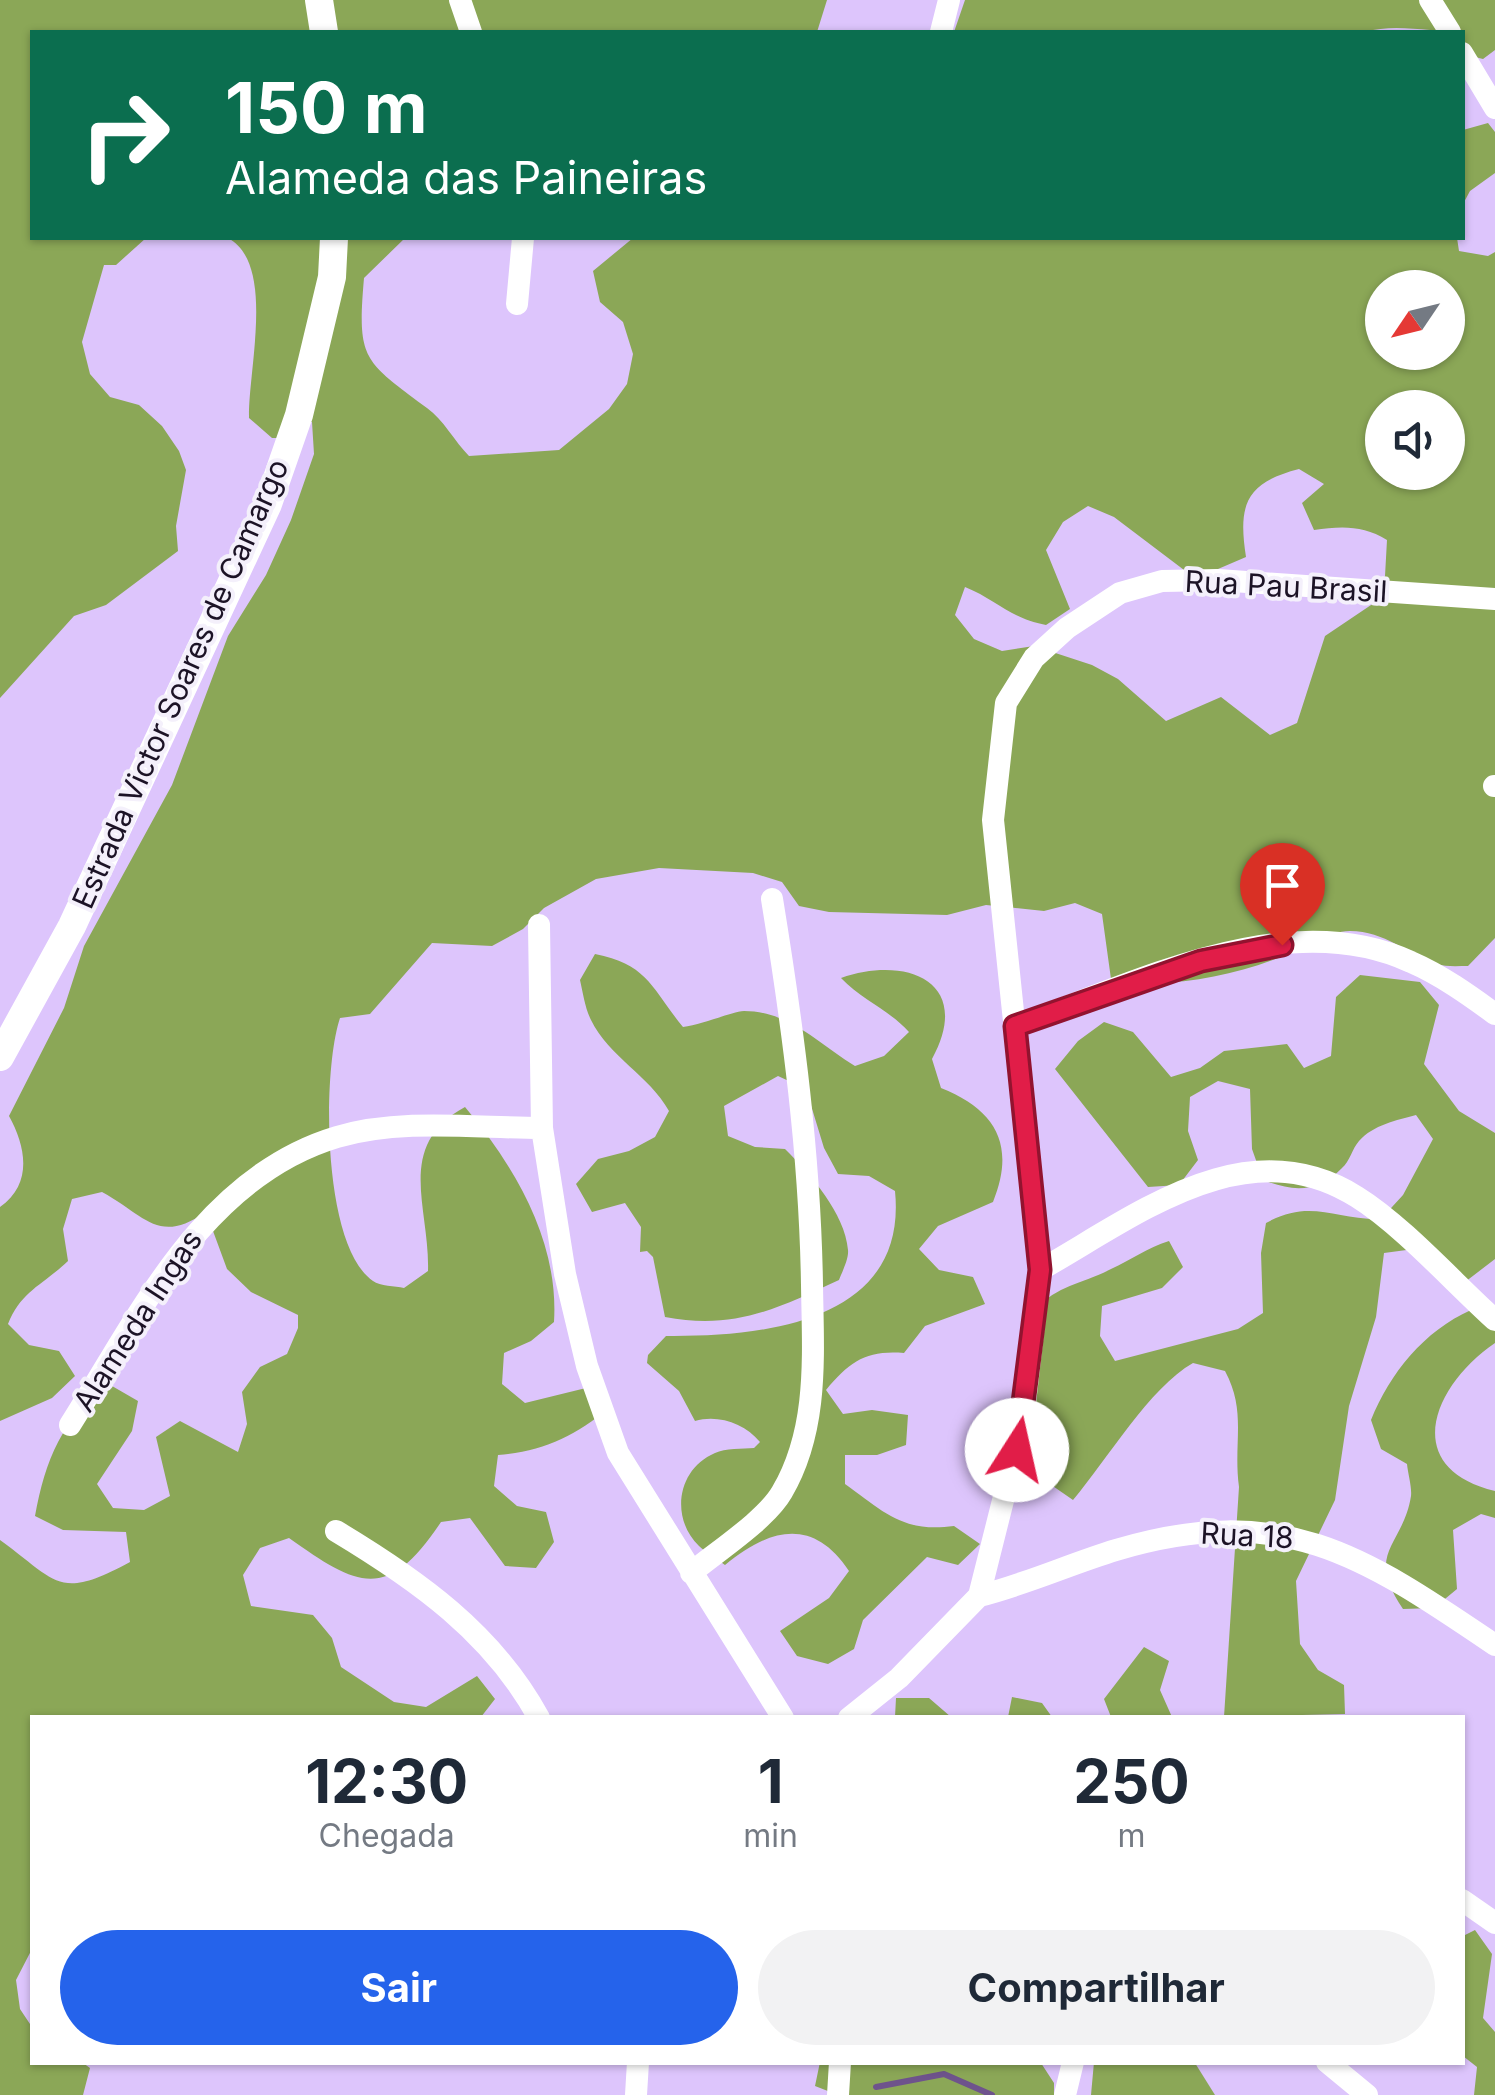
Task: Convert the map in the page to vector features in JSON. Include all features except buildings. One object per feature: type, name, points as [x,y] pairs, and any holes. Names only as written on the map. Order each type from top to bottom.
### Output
[{"type":"main road","points":[[319,0],[324,30]]},
{"type":"main road","name":"Estrada Victor Soares de Camargo","points":[[0,1057],[72,926],[268,504],[303,398],[332,277],[334,240]]},
{"type":"street","points":[[460,0],[470,30]]},
{"type":"street","points":[[941,30],[949,0]]},
{"type":"street","points":[[1430,0],[1449,30]]},
{"type":"street","points":[[1465,58],[1495,108]]},
{"type":"street","points":[[517,304],[523,240]]},
{"type":"street","name":"Rua Pau Brasil","points":[[979,1596],[1022,1422],[1040,1270],[993,820],[996,764],[1006,703],[1034,658],[1056,638],[1120,594],[1162,581],[1218,580],[1495,599]]},
{"type":"street","points":[[691,1573],[780,1495],[808,1426],[813,1374],[810,1190],[794,1033],[772,899]]},
{"type":"street","points":[[539,925],[542,1128],[565,1274],[586,1366],[618,1453],[780,1715]]},
{"type":"street","points":[[1015,1026],[1201,961],[1312,941],[1360,946],[1410,961],[1495,1014]]},
{"type":"street","name":"Alameda Ingas","points":[[70,1426],[203,1222],[291,1156],[338,1136],[398,1127],[542,1128]]},
{"type":"street","points":[[1040,1270],[1194,1183],[1240,1172],[1278,1172],[1318,1178],[1359,1197],[1495,1320]]},
{"type":"street","name":"Rua 18","points":[[979,1596],[1032,1582],[1113,1550],[1191,1530],[1244,1529],[1309,1539],[1358,1557],[1495,1645]]},
{"type":"street","points":[[336,1531],[394,1566],[456,1614],[486,1644],[537,1715]]},
{"type":"street","points":[[853,1715],[899,1678],[979,1596]]},
{"type":"street","points":[[1465,1902],[1495,1924]]},
{"type":"street","points":[[636,2095],[638,2065]]},
{"type":"street","points":[[838,2095],[840,2065]]},
{"type":"street","points":[[1065,2095],[1071,2065]]},
{"type":"street","points":[[1331,2065],[1368,2095]]},
{"type":"green space","points":[[0,0],[827,0],[818,30],[30,30],[30,240],[144,240],[116,265],[104,265],[82,342],[90,374],[110,397],[139,405],[162,426],[186,470],[176,526],[178,551],[106,605],[74,616],[0,698]]},
{"type":"green space","points":[[965,0],[1495,0],[1495,50],[1483,59],[1465,54],[1465,30],[955,30]]},
{"type":"green space","points":[[1488,123],[1495,132],[1495,173],[1470,191],[1465,200],[1465,129]]},
{"type":"green space","points":[[230,240],[403,240],[364,278],[364,343],[377,367],[433,413],[469,456],[559,450],[609,409],[627,384],[633,354],[623,322],[600,302],[593,271],[631,240],[1457,240],[1459,251],[1488,256],[1495,252],[1495,938],[1468,966],[1440,965],[1374,935],[1350,931],[1226,974],[1180,982],[1133,982],[1111,979],[1102,914],[1075,903],[1044,911],[986,905],[947,915],[829,912],[799,906],[782,882],[753,873],[659,868],[596,879],[544,908],[523,929],[492,946],[432,943],[370,1014],[340,1018],[330,1077],[329,1116],[335,1197],[344,1233],[356,1262],[376,1283],[404,1288],[428,1271],[423,1159],[430,1140],[443,1123],[465,1107],[501,1155],[530,1207],[549,1263],[554,1292],[554,1322],[531,1341],[504,1353],[502,1384],[525,1403],[586,1388],[609,1408],[557,1441],[498,1455],[494,1486],[517,1506],[546,1512],[554,1542],[536,1568],[505,1566],[470,1518],[441,1522],[404,1566],[387,1576],[353,1576],[289,1538],[260,1548],[243,1575],[251,1606],[313,1615],[332,1638],[341,1667],[394,1702],[426,1707],[477,1676],[495,1699],[483,1715],[30,1715],[30,1953],[16,1980],[20,2009],[30,2024],[30,2065],[90,2068],[83,2095],[0,2095],[0,1540],[60,1581],[87,1581],[130,1562],[126,1532],[63,1530],[35,1516],[44,1477],[68,1425],[95,1397],[112,1386],[138,1401],[132,1431],[97,1484],[113,1508],[144,1510],[170,1496],[156,1437],[180,1421],[238,1452],[247,1424],[242,1392],[260,1367],[287,1354],[298,1328],[298,1315],[251,1292],[227,1269],[206,1212],[190,1222],[164,1227],[102,1192],[72,1199],[63,1229],[68,1261],[26,1296],[8,1324],[29,1345],[59,1351],[75,1376],[52,1398],[0,1421],[0,1207],[18,1187],[23,1164],[9,1116],[64,1008],[84,946],[172,785],[228,636],[266,575],[314,454],[312,422],[307,421],[298,438],[272,438],[249,418],[255,293],[243,251]],"holes":[[[1299,469],[1324,484],[1302,503],[1314,530],[1352,528],[1387,540],[1385,576],[1374,603],[1325,636],[1297,723],[1270,735],[1221,697],[1166,721],[1118,679],[1092,665],[1034,646],[1002,651],[974,639],[955,615],[965,587],[1023,618],[1046,625],[1070,609],[1046,550],[1063,522],[1088,506],[1114,517],[1188,573],[1218,569],[1246,557],[1245,510],[1256,489],[1267,481]]]},
{"type":"green space","points":[[595,954],[638,972],[683,1027],[738,1012],[760,1012],[803,1030],[855,1066],[884,1056],[909,1032],[841,978],[889,970],[927,981],[939,993],[945,1011],[943,1032],[932,1059],[941,1088],[976,1107],[988,1119],[1001,1147],[1000,1182],[993,1202],[938,1226],[919,1249],[939,1270],[973,1277],[985,1304],[925,1326],[904,1353],[880,1353],[860,1360],[826,1390],[843,1414],[872,1410],[908,1415],[906,1445],[877,1455],[845,1455],[845,1484],[895,1518],[921,1526],[954,1526],[980,1544],[958,1565],[927,1557],[863,1620],[854,1649],[828,1664],[797,1656],[780,1631],[829,1598],[849,1571],[821,1542],[806,1536],[775,1536],[725,1565],[699,1546],[690,1535],[681,1508],[692,1470],[715,1453],[754,1448],[760,1442],[730,1422],[695,1421],[679,1391],[647,1363],[648,1355],[666,1336],[746,1332],[786,1325],[823,1313],[855,1294],[879,1269],[893,1235],[895,1191],[869,1176],[838,1174],[824,1148],[806,1089],[778,1076],[724,1106],[728,1136],[755,1147],[785,1149],[815,1182],[833,1208],[845,1236],[848,1254],[839,1280],[775,1308],[734,1319],[665,1317],[653,1257],[647,1251],[640,1252],[641,1227],[625,1203],[592,1212],[576,1184],[598,1159],[629,1151],[655,1137],[669,1111],[651,1087],[608,1045],[591,1020],[580,980]]},
{"type":"green space","points":[[1360,975],[1420,982],[1439,1005],[1424,1064],[1459,1111],[1495,1133],[1495,1259],[1465,1282],[1414,1249],[1384,1253],[1376,1317],[1349,1406],[1335,1500],[1296,1581],[1300,1644],[1318,1670],[1344,1685],[1345,1714],[1224,1715],[1239,1487],[1238,1414],[1225,1371],[1193,1363],[1177,1374],[1145,1406],[1073,1500],[1047,1482],[1031,1457],[1034,1310],[1062,1290],[1169,1241],[1183,1267],[1162,1288],[1102,1306],[1100,1336],[1115,1361],[1238,1329],[1263,1313],[1261,1253],[1266,1223],[1310,1211],[1381,1219],[1403,1195],[1433,1139],[1416,1115],[1401,1119],[1365,1135],[1345,1165],[1324,1182],[1305,1188],[1274,1184],[1263,1180],[1252,1149],[1250,1089],[1218,1081],[1190,1097],[1188,1131],[1198,1160],[1179,1185],[1148,1187],[1055,1069],[1078,1041],[1104,1022],[1133,1032],[1171,1077],[1200,1068],[1224,1051],[1287,1044],[1304,1068],[1331,1056],[1336,997]]},
{"type":"green space","points":[[1471,1310],[1495,1312],[1495,1343],[1473,1360],[1442,1402],[1436,1445],[1446,1464],[1465,1480],[1495,1491],[1495,1518],[1481,1514],[1453,1530],[1457,1589],[1434,1608],[1403,1609],[1392,1590],[1386,1561],[1411,1496],[1407,1464],[1381,1449],[1371,1420],[1410,1355],[1438,1329]]},
{"type":"green space","points":[[1144,1647],[1169,1661],[1160,1690],[1171,1715],[1110,1715],[1104,1699]]},
{"type":"green space","points":[[1012,1697],[1042,1703],[1051,1715],[1008,1715]]},
{"type":"green space","points":[[896,1698],[929,1698],[949,1715],[895,1715]]},
{"type":"green space","points":[[1475,1930],[1492,1954],[1483,2018],[1495,2032],[1495,2095],[1474,2095],[1477,2067],[1465,2058],[1465,1935]]},
{"type":"green space","points":[[819,2065],[1042,2065],[1054,2083],[1054,2095],[838,2095],[815,2086]]},
{"type":"green space","points":[[1094,2065],[1196,2065],[1215,2095],[1091,2095]]},
{"type":"waterway","points":[[876,2087],[944,2074],[992,2095]]},
{"type":"route","points":[[1017,1450],[1040,1270],[1015,1026],[1201,961],[1282,945]]}]
